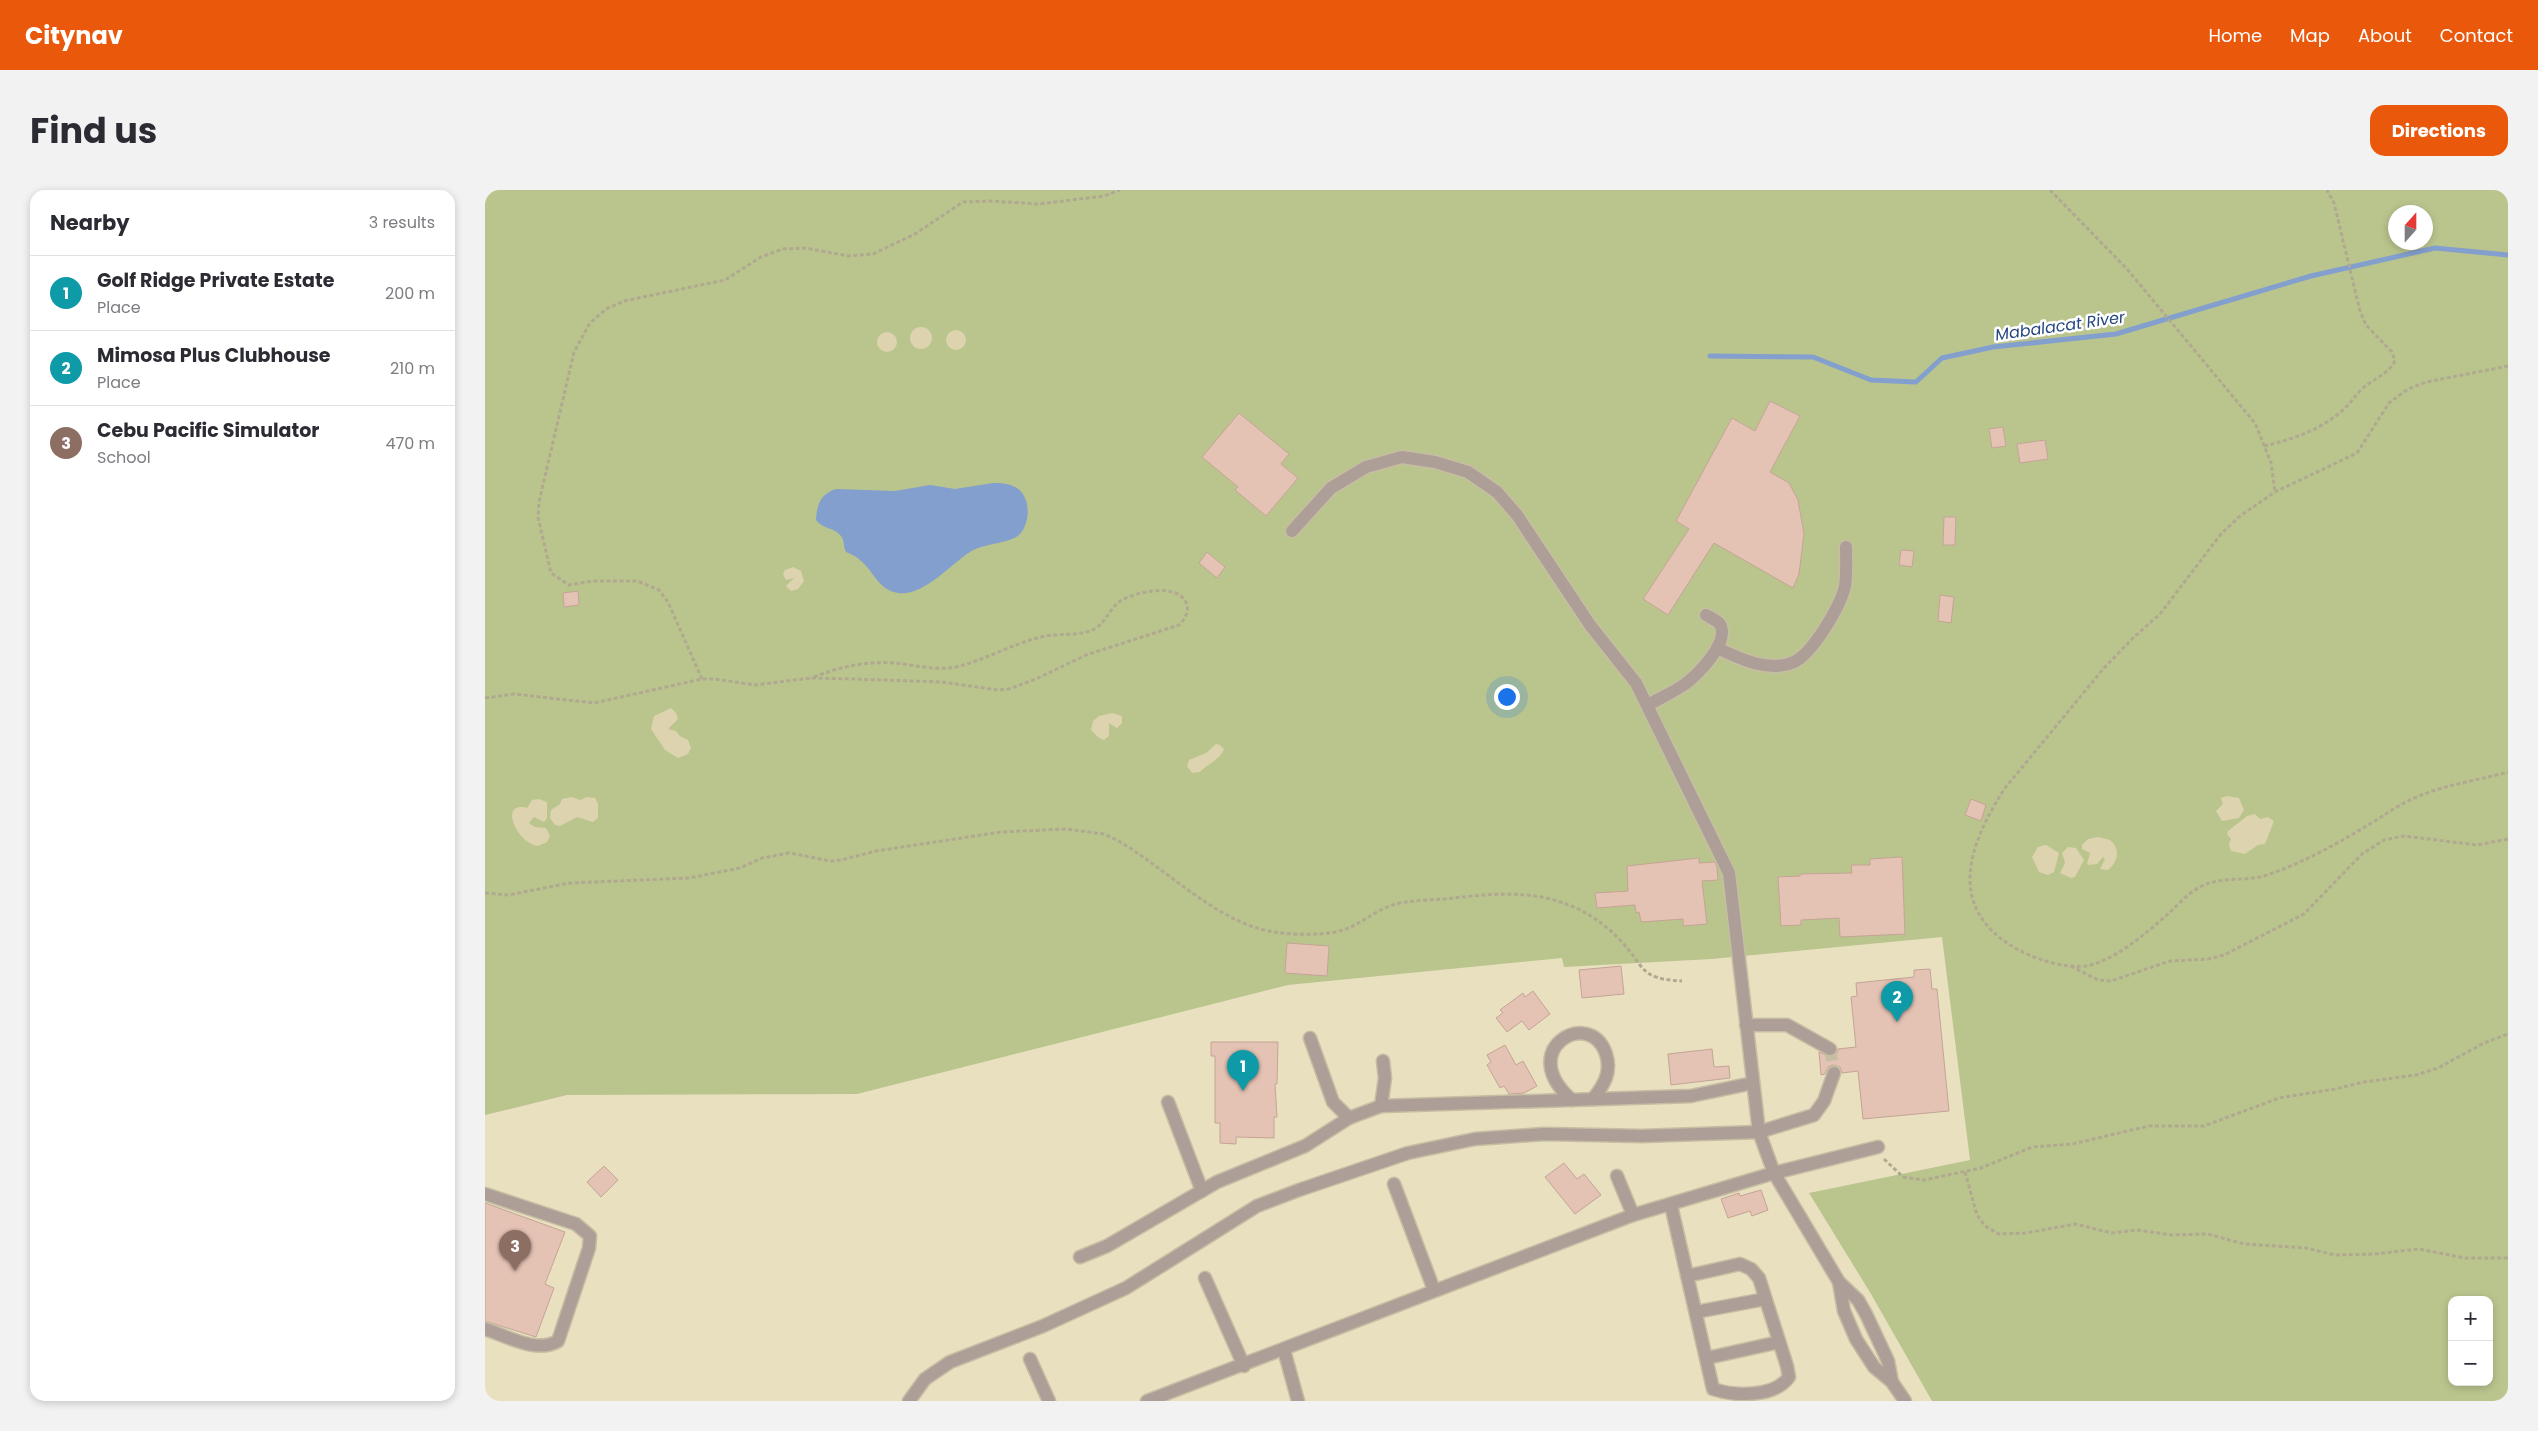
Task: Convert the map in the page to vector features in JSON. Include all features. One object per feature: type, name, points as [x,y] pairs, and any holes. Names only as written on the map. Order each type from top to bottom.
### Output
[{"type":"street","points":[[1292,531],[1331,488],[1366,467],[1402,457],[1435,462],[1468,472],[1497,492],[1517,515],[1584,617],[1636,684],[1729,873],[1759,1132],[1774,1173],[1839,1282],[1858,1300],[1866,1314],[1888,1360],[1892,1382]]},
{"type":"street","points":[[1717,648],[1746,662],[1774,666],[1795,661],[1810,648],[1823,630],[1845,588],[1846,547]]},
{"type":"street","points":[[1648,705],[1685,684],[1698,673],[1717,648],[1721,629],[1719,623],[1706,615]]},
{"type":"street","points":[[1747,1025],[1787,1026],[1829,1049]]},
{"type":"street","points":[[1572,1100],[1555,1081],[1549,1063],[1554,1046],[1560,1040],[1575,1033],[1583,1034],[1599,1042],[1607,1057],[1607,1078],[1593,1100]]},
{"type":"street","points":[[1310,1038],[1333,1102],[1349,1118]]},
{"type":"street","points":[[1381,1106],[1385,1078],[1383,1061]]},
{"type":"street","points":[[909,1401],[925,1379],[951,1362],[1043,1326],[1126,1288],[1257,1206],[1408,1153],[1475,1138],[1544,1134],[1642,1136],[1759,1132],[1814,1115],[1824,1101],[1834,1073]]},
{"type":"street","points":[[1080,1257],[1107,1246],[1217,1182],[1305,1146],[1349,1118],[1381,1106],[1691,1096],[1753,1083]]},
{"type":"street","points":[[1168,1102],[1202,1191]]},
{"type":"street","points":[[1147,1401],[1244,1366],[1434,1290],[1633,1215],[1774,1173],[1878,1147]]},
{"type":"street","points":[[1617,1176],[1633,1215]]},
{"type":"street","points":[[1394,1184],[1434,1290]]},
{"type":"street","points":[[485,1194],[576,1224],[590,1236],[589,1248],[558,1341],[550,1346],[540,1347],[485,1329]]},
{"type":"street","points":[[1671,1205],[1687,1276],[1707,1358],[1713,1389],[1730,1395],[1758,1392],[1785,1383],[1789,1377],[1779,1342],[1759,1278],[1751,1269],[1740,1264],[1687,1276]]},
{"type":"street","points":[[1205,1278],[1244,1366]]},
{"type":"street","points":[[1839,1282],[1844,1310],[1857,1339],[1874,1367],[1892,1382],[1905,1401]]},
{"type":"street","points":[[1696,1312],[1765,1299]]},
{"type":"street","points":[[1707,1358],[1779,1342]]},
{"type":"street","points":[[1283,1350],[1298,1401]]},
{"type":"street","points":[[1030,1359],[1049,1401]]},
{"type":"path","points":[[702,679],[668,602],[659,590],[637,581],[593,581],[569,585],[551,573],[538,517],[542,488],[574,352],[579,338],[590,323],[606,309],[624,301],[725,280],[761,257],[783,249],[806,248],[849,256],[873,254],[915,234],[963,202],[991,201],[1039,204],[1104,196],[1120,190]]},
{"type":"path","points":[[2050,190],[2127,269],[2255,423],[2271,463],[2275,492]]},
{"type":"path","points":[[2264,446],[2293,440],[2326,423],[2344,409],[2364,388],[2394,364],[2395,360],[2392,352],[2366,325],[2358,302],[2337,216],[2327,190]]},
{"type":"path","points":[[2508,366],[2426,382],[2408,389],[2389,403],[2357,453],[2275,492],[2240,516],[2221,534],[2178,593],[2160,614],[2104,668],[2005,788],[1992,808],[1971,864],[1969,882],[1972,901],[1979,916],[1995,933],[2029,956],[2069,965],[2087,966],[2099,963],[2134,943],[2199,887],[2215,881],[2268,875],[2338,842],[2410,800],[2443,787],[2508,772]]},
{"type":"path","points":[[485,698],[513,694],[594,703],[702,679],[715,679],[755,686],[811,678],[934,682],[999,690],[1009,689],[1036,679],[1086,655],[1179,625],[1187,612],[1187,604],[1178,595],[1171,592],[1148,591],[1135,594],[1117,603],[1105,620],[1095,629],[1043,636],[954,668],[869,662],[829,671],[811,678]]},
{"type":"path","points":[[485,893],[508,895],[570,883],[689,878],[740,868],[762,858],[789,853],[841,860],[876,851],[1001,832],[1066,829],[1104,834],[1117,840],[1220,911],[1238,922],[1259,929],[1321,935],[1343,930],[1379,909],[1413,900],[1482,895],[1539,897],[1565,902],[1583,910],[1601,922],[1622,941],[1639,967],[1647,974],[1660,980],[1682,981]]},
{"type":"path","points":[[2069,965],[2098,980],[2111,981],[2170,961],[2217,957],[2304,914],[2361,854],[2384,840],[2404,836],[2477,845],[2508,839]]},
{"type":"path","points":[[1878,1147],[1883,1159],[1903,1177],[1912,1180],[1924,1180],[1965,1172],[2032,1147],[2072,1144],[2149,1126],[2204,1126],[2279,1098],[2364,1082],[2416,1075],[2449,1064],[2484,1043],[2508,1034]]},
{"type":"path","points":[[1965,1172],[1977,1215],[1985,1226],[1999,1234],[2026,1232],[2075,1224],[2112,1233],[2137,1230],[2172,1235],[2208,1234],[2243,1244],[2306,1248],[2335,1255],[2374,1254],[2419,1249],[2465,1258],[2508,1258]]},
{"type":"green space","points":[[485,190],[2508,190],[2508,1401],[1932,1401],[1871,1294],[1809,1193],[1970,1160],[1942,937],[1712,959],[1564,967],[1562,958],[1288,985],[857,1094],[567,1095],[485,1115]]},
{"type":"sand","points":[[921,327],[929,330],[932,338],[929,346],[921,349],[913,346],[910,338],[913,330]]},
{"type":"sand","points":[[956,330],[963,333],[966,340],[963,347],[956,350],[949,347],[946,340],[949,333]]},
{"type":"sand","points":[[887,332],[894,335],[897,342],[894,349],[887,352],[880,349],[877,342],[880,335]]},
{"type":"sand","points":[[793,567],[801,571],[804,581],[798,589],[791,591],[786,586],[794,578],[786,580],[783,574],[785,570]]},
{"type":"sand","points":[[671,708],[676,713],[678,719],[668,729],[676,731],[680,736],[688,740],[691,748],[688,754],[678,758],[665,750],[651,729],[654,716]]},
{"type":"sand","points":[[1112,713],[1122,716],[1122,723],[1117,728],[1109,723],[1109,736],[1104,740],[1099,738],[1091,730],[1093,721],[1099,716]]},
{"type":"sand","points":[[1216,744],[1224,749],[1220,756],[1200,772],[1192,773],[1187,766],[1189,760],[1206,753]]},
{"type":"sand","points":[[2227,796],[2239,798],[2244,810],[2239,818],[2222,821],[2216,811],[2223,804],[2221,798]]},
{"type":"sand","points":[[572,797],[580,800],[587,797],[595,798],[598,804],[598,818],[593,822],[577,817],[560,826],[555,825],[550,818],[551,810],[560,804],[562,799]]},
{"type":"sand","points":[[539,799],[547,802],[547,818],[544,822],[534,817],[529,823],[535,827],[546,828],[550,836],[547,842],[538,846],[530,843],[517,830],[513,823],[512,815],[518,807],[527,808],[532,800]]},
{"type":"sand","points":[[2255,814],[2260,819],[2268,817],[2274,821],[2265,844],[2258,845],[2245,854],[2231,851],[2229,844],[2231,839],[2227,834],[2228,831],[2247,816]]},
{"type":"sand","points":[[2098,837],[2110,840],[2116,847],[2116,859],[2108,870],[2100,869],[2105,859],[2103,857],[2097,864],[2087,864],[2090,853],[2082,849],[2082,845],[2088,839]]},
{"type":"sand","points":[[2046,845],[2059,853],[2054,872],[2048,875],[2039,872],[2032,857],[2038,847]]},
{"type":"sand","points":[[2068,847],[2076,848],[2084,860],[2075,877],[2071,878],[2060,873],[2065,863],[2062,853]]},
{"type":"water","points":[[993,483],[1012,486],[1024,496],[1028,509],[1024,529],[1010,540],[975,549],[927,585],[907,593],[898,593],[883,586],[862,562],[846,552],[844,542],[838,533],[816,520],[820,501],[826,494],[836,489],[895,491],[930,485],[955,489]]},
{"type":"building","points":[[1770,401],[1800,416],[1770,472],[1789,483],[1798,500],[1804,534],[1799,574],[1793,588],[1714,543],[1668,615],[1643,599],[1689,529],[1676,521],[1732,418],[1755,431]]},
{"type":"building","points":[[1239,413],[1289,454],[1281,464],[1298,478],[1266,516],[1235,490],[1238,487],[1202,457]]},
{"type":"building","points":[[2003,427],[2006,446],[1992,448],[1989,429]]},
{"type":"building","points":[[2045,440],[2048,459],[2020,463],[2017,444]]},
{"type":"building","points":[[1944,517],[1956,517],[1955,545],[1943,545]]},
{"type":"building","points":[[1901,550],[1914,551],[1912,567],[1899,565]]},
{"type":"building","points":[[1207,552],[1225,567],[1217,578],[1199,563]]},
{"type":"building","points":[[578,591],[579,605],[564,607],[563,593]]},
{"type":"building","points":[[1940,595],[1954,597],[1951,623],[1938,621]]},
{"type":"building","points":[[1971,799],[1986,805],[1981,821],[1965,815]]},
{"type":"building","points":[[1902,857],[1905,934],[1840,937],[1839,918],[1801,920],[1801,925],[1781,926],[1778,877],[1800,876],[1800,874],[1852,873],[1851,865],[1870,865],[1870,859]]},
{"type":"building","points":[[1699,858],[1699,863],[1715,862],[1717,867],[1718,880],[1702,881],[1707,924],[1683,926],[1683,919],[1641,922],[1639,912],[1636,913],[1635,905],[1597,908],[1595,893],[1628,891],[1627,866]]},
{"type":"building","points":[[1287,943],[1329,946],[1327,976],[1285,973]]},
{"type":"building","points":[[1621,966],[1624,994],[1582,998],[1579,970]]},
{"type":"building","points":[[1930,969],[1932,989],[1937,989],[1949,1111],[1863,1119],[1858,1071],[1842,1073],[1840,1067],[1833,1065],[1828,1067],[1825,1074],[1821,1075],[1819,1052],[1831,1057],[1837,1053],[1838,1049],[1856,1047],[1851,997],[1857,996],[1856,983],[1914,977],[1914,970]]},
{"type":"building","points":[[1533,991],[1550,1014],[1529,1030],[1522,1021],[1507,1032],[1496,1018],[1503,1013],[1500,1010],[1523,993],[1525,997]]},
{"type":"building","points":[[1211,1042],[1278,1042],[1277,1084],[1275,1084],[1277,1117],[1274,1117],[1274,1138],[1236,1137],[1236,1144],[1220,1143],[1220,1123],[1215,1123],[1215,1056],[1211,1056]]},
{"type":"building","points":[[1505,1045],[1516,1065],[1523,1061],[1537,1086],[1524,1093],[1509,1094],[1504,1086],[1500,1088],[1487,1065],[1491,1062],[1487,1055]]},
{"type":"building","points":[[1712,1049],[1714,1067],[1729,1066],[1730,1078],[1671,1085],[1668,1054]]},
{"type":"building","points":[[1564,1163],[1577,1179],[1584,1174],[1601,1195],[1575,1214],[1545,1177]]},
{"type":"building","points":[[604,1166],[618,1180],[601,1197],[587,1182]]},
{"type":"building","points":[[1761,1190],[1768,1210],[1752,1216],[1750,1211],[1728,1218],[1721,1199],[1739,1193],[1740,1196]]},
{"type":"building","points":[[485,1203],[565,1232],[545,1284],[554,1288],[536,1337],[485,1321]]},
{"type":"waterway","name":"Mabalacat River","points":[[1710,356],[1813,357],[1871,380],[1916,382],[1942,358],[1993,347],[2116,334],[2311,276],[2435,248],[2508,255]]},
{"type":"tunnel","points":[[1830,1049],[1834,1073]]},
{"type":"place","name":"Mimosa Plus Clubhouse","points":[[1897,1022]]},
{"type":"place","name":"Golf Ridge Private Estate","points":[[1243,1091]]},
{"type":"place","name":"Cebu Pacific Simulator","points":[[515,1271]]}]
